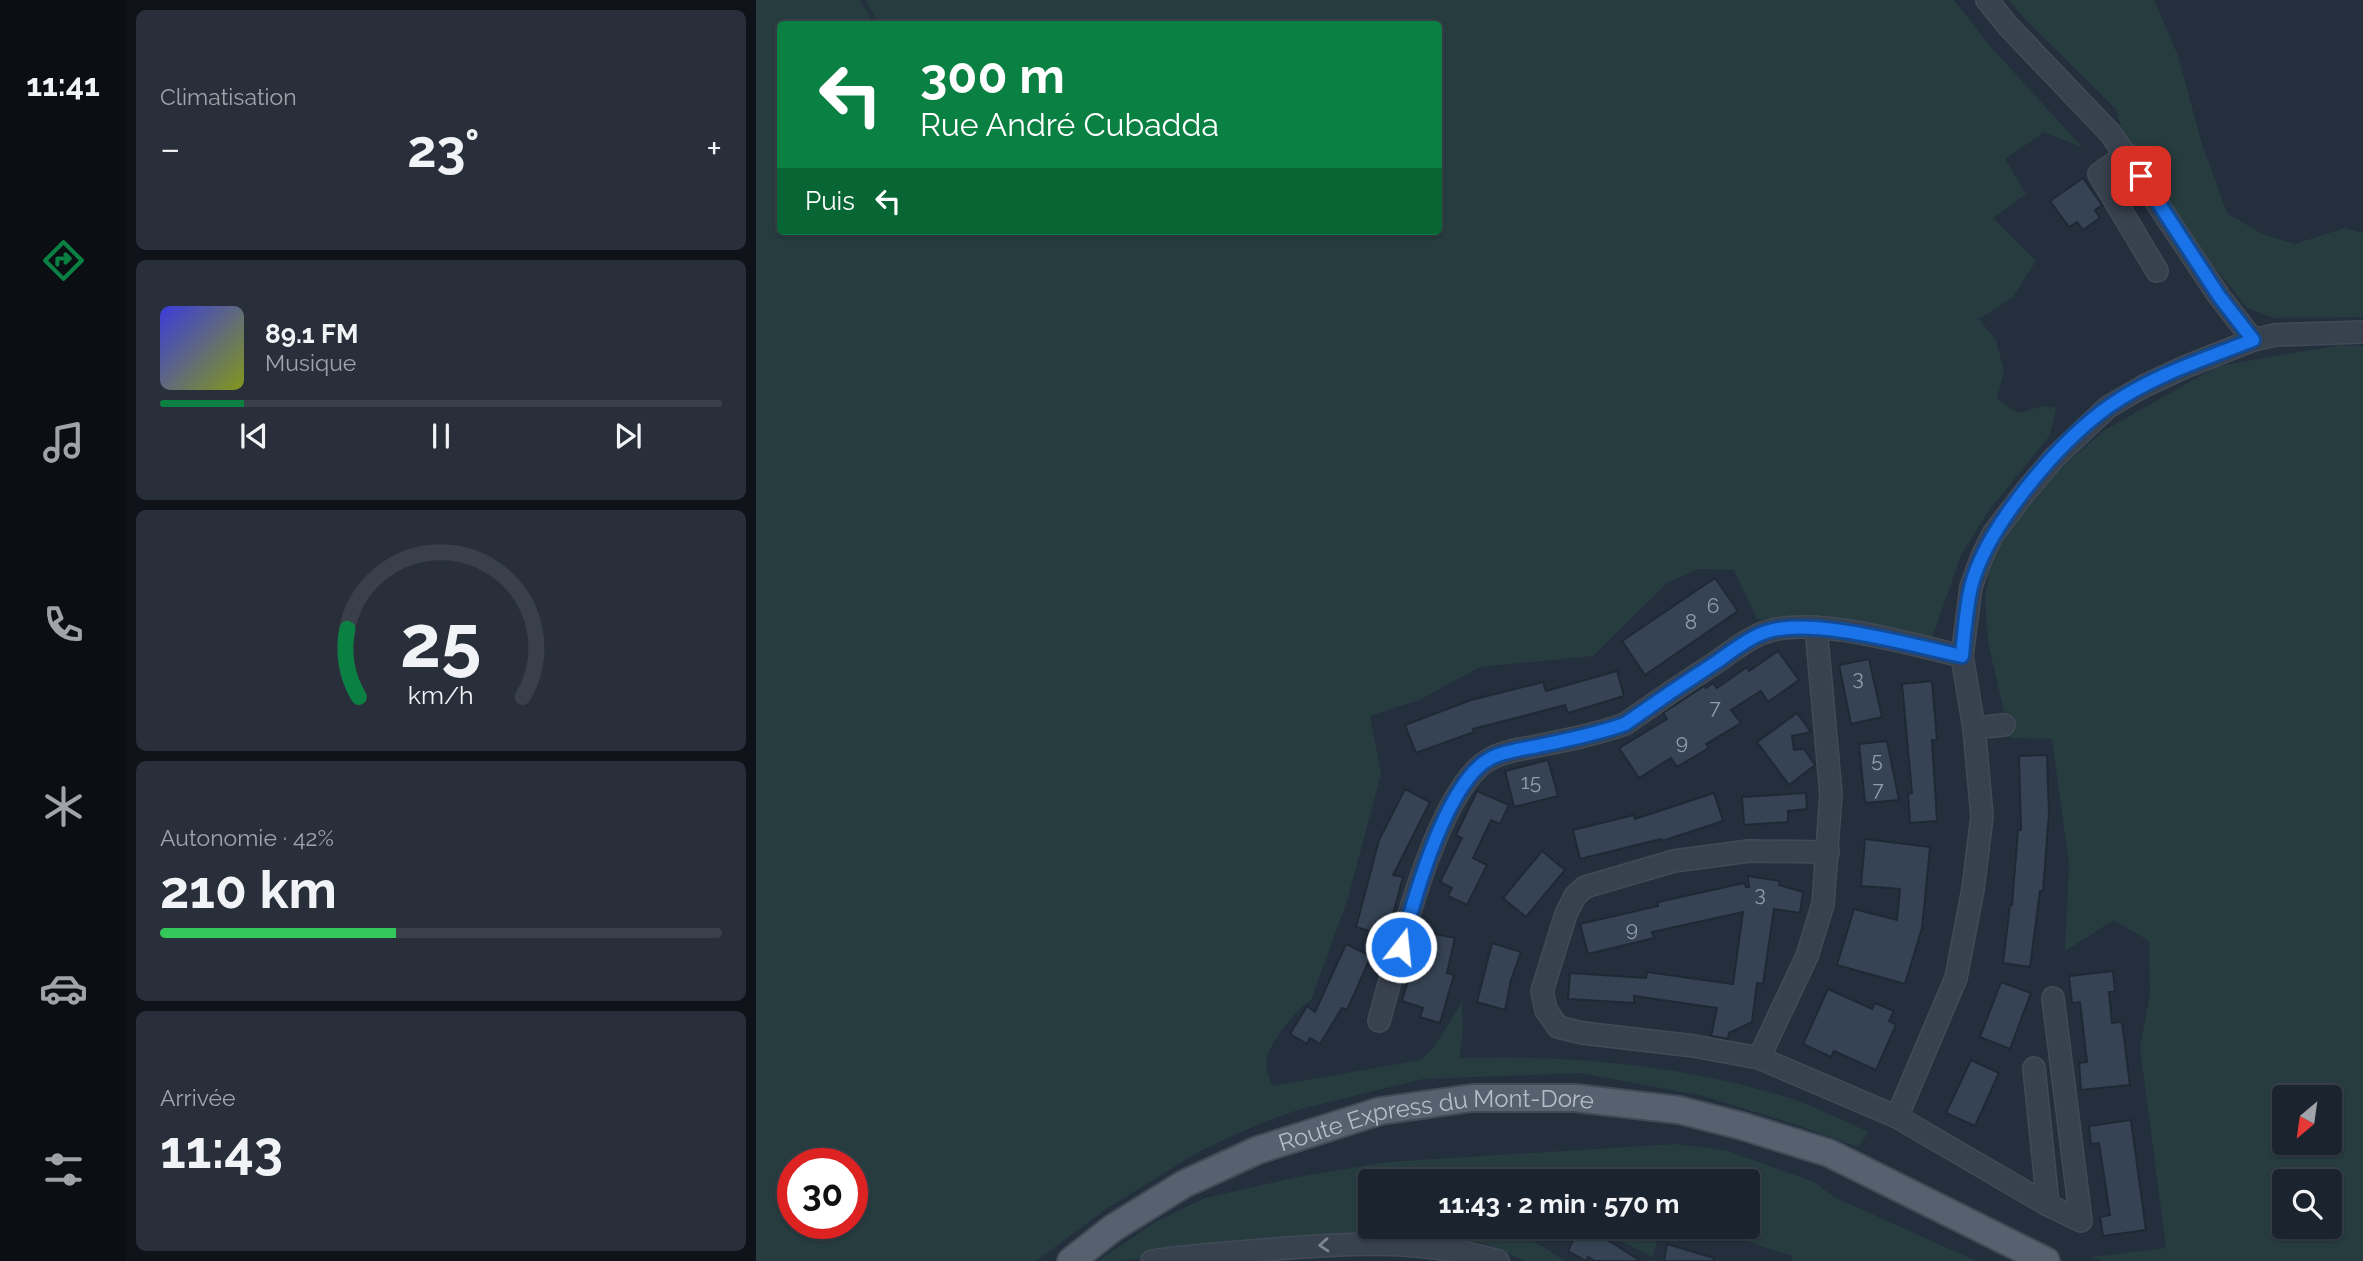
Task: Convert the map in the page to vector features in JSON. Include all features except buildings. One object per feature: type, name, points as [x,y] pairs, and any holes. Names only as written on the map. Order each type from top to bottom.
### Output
[{"type":"main road","name":"Route Express du Mont-Dore","points":[[1071,1261],[1113,1228],[1184,1184],[1258,1150],[1380,1111],[1472,1098],[1575,1098],[1679,1110],[1829,1153],[2046,1261]]},
{"type":"street","points":[[1987,0],[2008,26],[2111,134],[2219,296],[2253,340]]},
{"type":"street","points":[[2126,154],[2099,174],[2157,271]]},
{"type":"street","points":[[1896,1117],[1955,978],[1973,889],[1982,816],[1974,728],[1962,656],[1971,587],[1993,534],[2054,458],[2079,433],[2117,402],[2144,386],[2253,340],[2275,335],[2363,332]]},
{"type":"street","points":[[1379,1021],[1422,872],[1465,780],[1492,758],[1603,732],[1625,724],[1763,632],[1781,628],[1816,627],[1844,631],[1962,656]]},
{"type":"street","points":[[1759,1058],[1807,956],[1823,904],[1831,794],[1816,627]]},
{"type":"street","points":[[1974,728],[2004,725]]},
{"type":"street","points":[[1828,852],[1749,851],[1674,861],[1585,887],[1575,897],[1562,927],[1542,991],[1546,1010],[1558,1027],[1583,1033],[1694,1046],[1759,1058],[1896,1117],[2048,1206],[2081,1221],[2053,998]]},
{"type":"street","points":[[2034,1068],[2048,1206]]},
{"type":"street","points":[[1152,1261],[1182,1256],[1332,1244],[1404,1244],[1491,1260]]},
{"type":"green space","points":[[756,0],[860,0],[873,21],[777,21],[777,235],[1442,235],[1442,21],[877,21],[865,0],[1954,0],[1990,46],[2083,148],[2044,132],[2005,159],[2026,194],[1993,218],[2036,261],[2013,297],[1979,319],[1996,340],[2004,371],[1997,399],[2018,413],[2043,406],[2056,408],[2050,435],[1987,513],[1961,555],[1930,644],[1836,625],[1757,619],[1734,570],[1698,569],[1667,583],[1593,656],[1480,667],[1419,700],[1370,716],[1381,774],[1348,898],[1311,1000],[1283,1029],[1267,1056],[1266,1064],[1273,1086],[1420,1060],[1433,1049],[1462,1002],[1463,1032],[1459,1058],[1582,1060],[1665,1069],[1786,1097],[1869,1132],[1858,1147],[1703,1096],[1581,1073],[1423,1079],[1301,1109],[1261,1123],[1200,1151],[1106,1209],[1036,1261],[756,1261]]},
{"type":"green space","points":[[2009,0],[2154,0],[2178,56],[2202,144],[2227,213],[2262,234],[2295,244],[2345,228],[2363,233],[2363,317],[2274,318],[2247,308],[2213,265],[2123,134],[2116,109]]},
{"type":"green space","points":[[2340,345],[2363,346],[2363,1261],[2102,1261],[2091,1257],[2166,1248],[2140,1047],[2150,995],[2149,941],[2114,920],[2065,951],[2069,864],[2052,739],[2010,738],[1988,642],[1985,597],[1991,562],[2013,524],[2059,470],[2103,431],[2218,366]]},
{"type":"green space","points":[[1675,1144],[1725,1150],[1814,1182],[1834,1197],[1976,1261],[1792,1261],[1793,1256],[1739,1239],[1760,1239],[1760,1169],[1358,1169],[1358,1232],[1118,1261],[1098,1261],[1157,1221],[1205,1198],[1297,1177],[1387,1162]]},
{"type":"green space","points":[[1438,1239],[1532,1239],[1565,1261],[1525,1261],[1485,1243]]},
{"type":"green space","points":[[1616,1239],[1657,1239],[1653,1257]]},
{"type":"route","points":[[1401,947],[1422,872],[1453,804],[1465,780],[1492,758],[1603,732],[1625,724],[1763,632],[1781,628],[1816,627],[1844,631],[1962,656],[1971,587],[1981,559],[1993,534],[2054,458],[2108,407],[2185,367],[2253,340],[2219,296],[2141,176]]}]
